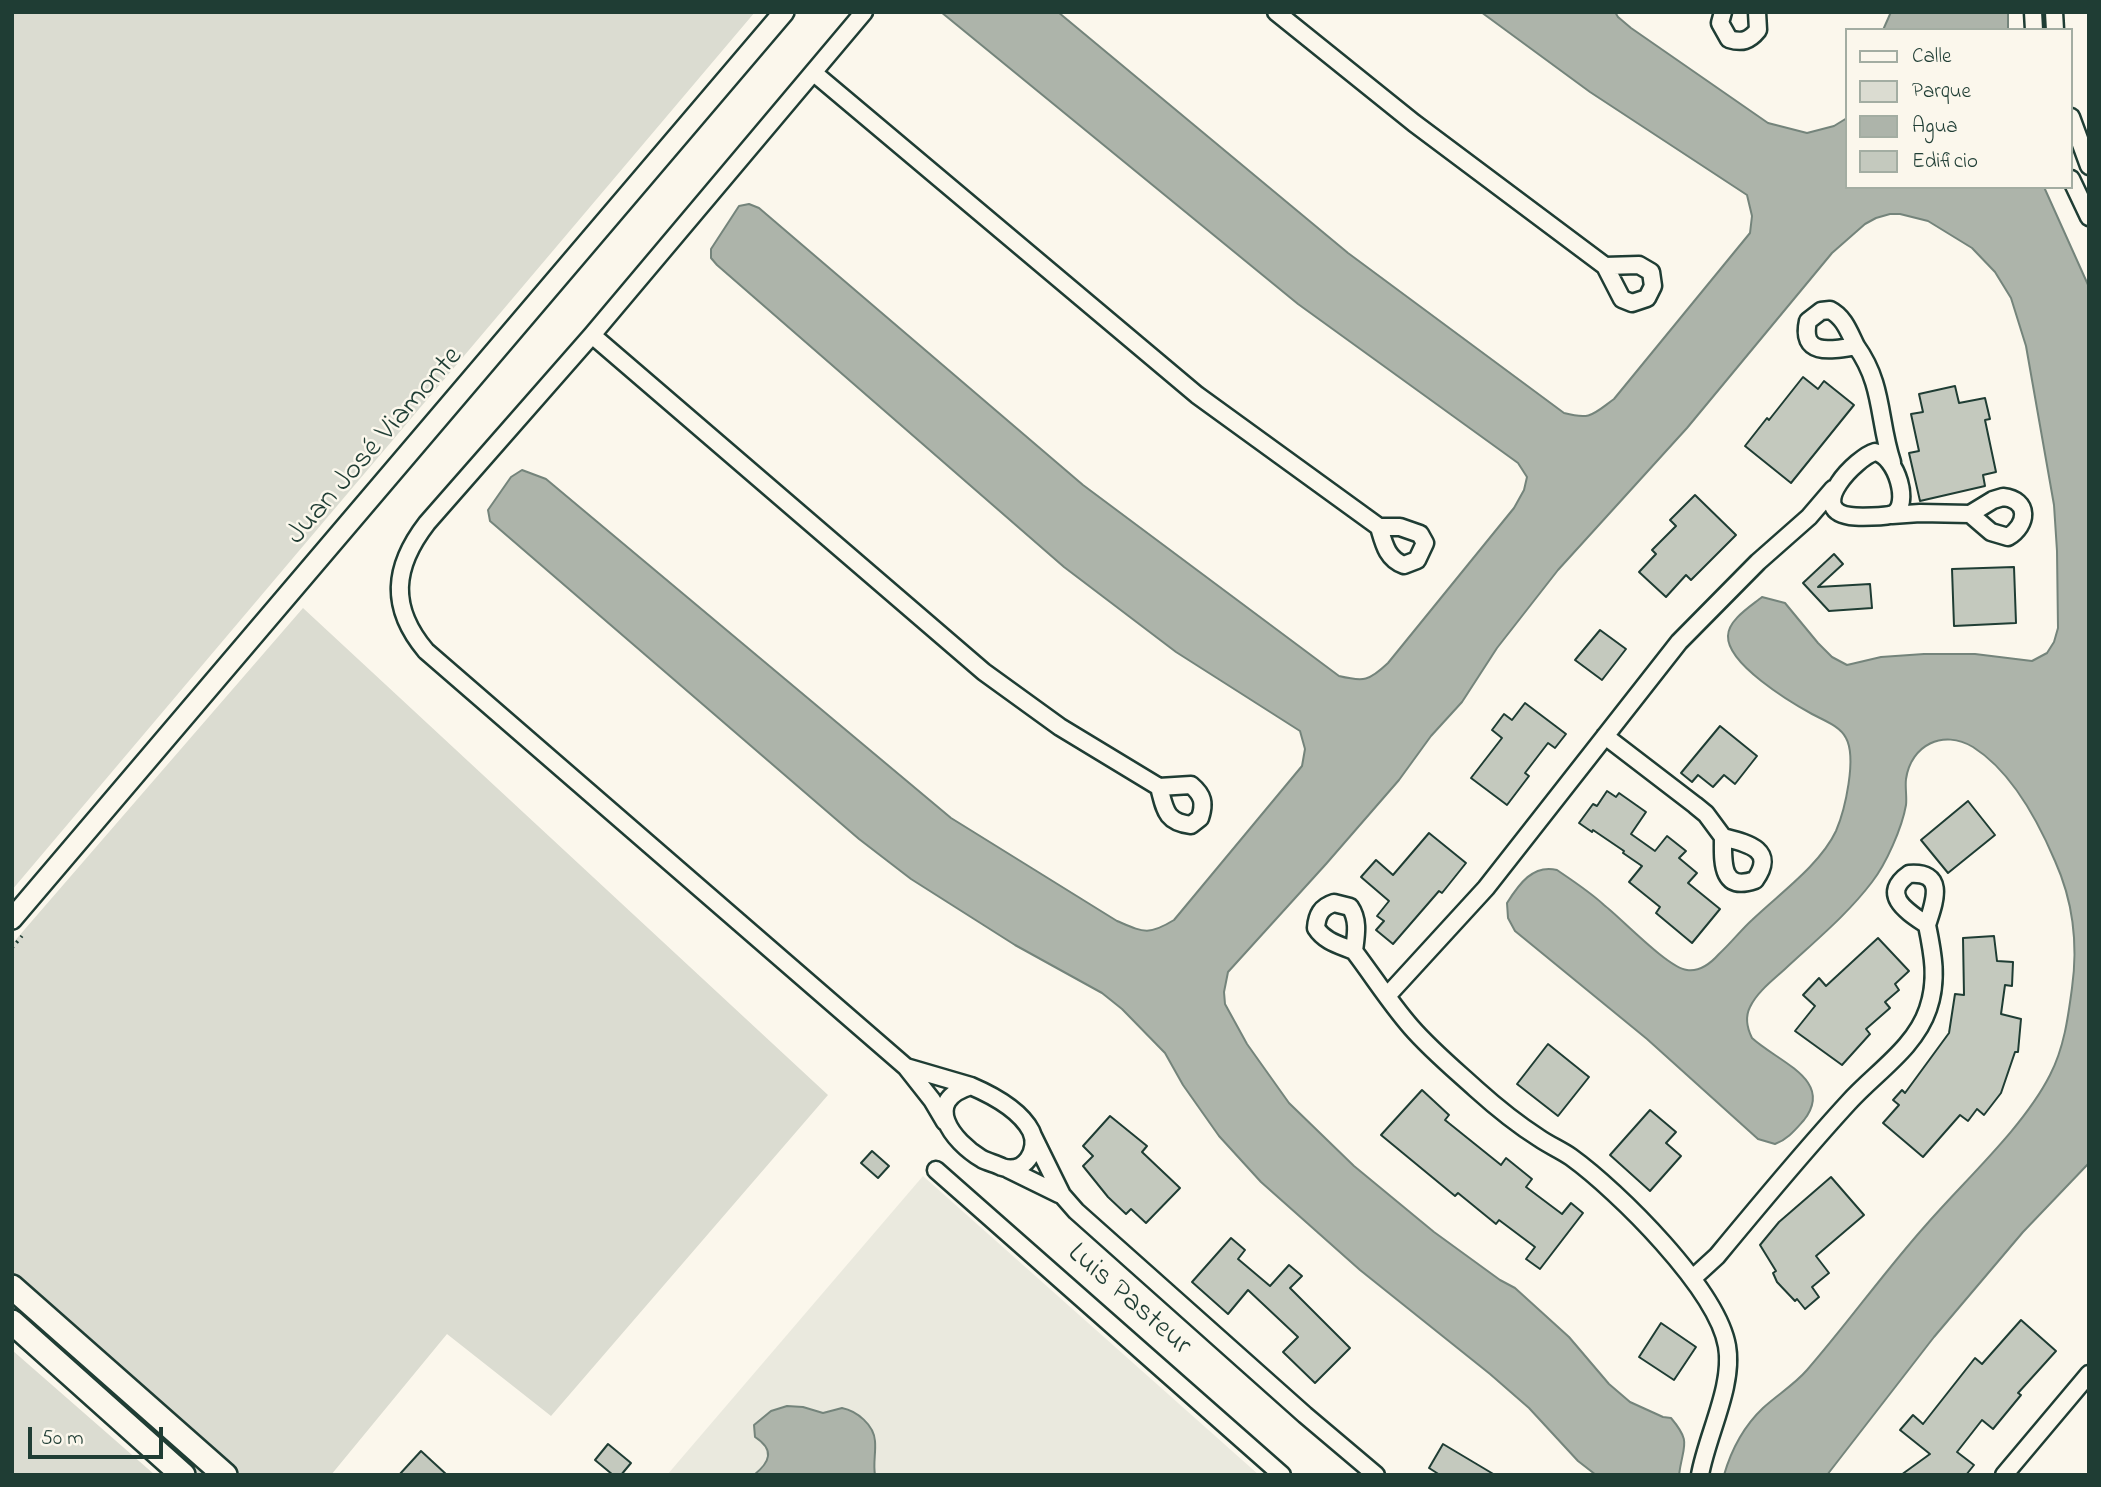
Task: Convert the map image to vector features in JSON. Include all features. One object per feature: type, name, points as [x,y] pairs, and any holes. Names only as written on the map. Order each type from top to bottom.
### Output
[{"type":"main road","points":[[12,1287],[225,1475]]},
{"type":"main road","points":[[12,1322],[183,1475]]},
{"type":"street","name":"Juan José Viamonte","points":[[17,927],[783,12]]},
{"type":"street","points":[[864,12],[592,335],[411,544],[400,580],[404,615],[412,635],[426,651],[906,1067],[956,1136],[983,1160],[1044,1184],[1062,1195],[1305,1415],[1376,1475]]},
{"type":"street","points":[[1276,12],[1414,124],[1605,266]]},
{"type":"street","points":[[1723,12],[1720,23],[1723,32],[1729,39],[1743,41],[1758,30],[1757,12]]},
{"type":"street","points":[[814,73],[1197,395],[1379,527]]},
{"type":"street","points":[[2073,122],[2089,166]]},
{"type":"street","points":[[2073,183],[2089,217]]},
{"type":"street","points":[[592,335],[984,672],[1060,727],[1159,787]]},
{"type":"street","points":[[1856,346],[1872,370],[1883,415],[1883,434],[1901,494],[1902,503],[1899,510],[1892,515]]},
{"type":"street","points":[[1387,996],[1486,888],[1688,632],[1758,562],[1809,517],[1883,434]]},
{"type":"street","points":[[1866,454],[1880,452],[1892,462]]},
{"type":"street","points":[[1833,489],[1831,499],[1834,506],[1849,516]]},
{"type":"street","points":[[1901,494],[1910,506],[1920,513]]},
{"type":"street","points":[[1809,517],[1970,514]]},
{"type":"street","points":[[1605,736],[1706,814],[1723,837]]},
{"type":"street","points":[[1693,1278],[1717,1256],[1850,1100],[1907,1044],[1922,1023],[1933,987],[1935,966],[1927,925]]},
{"type":"street","points":[[1354,951],[1427,1044],[1518,1125],[1570,1156],[1595,1177],[1658,1239],[1707,1298],[1723,1331],[1728,1359],[1725,1389],[1708,1438],[1700,1475]]},
{"type":"street","points":[[906,1067],[971,1086],[1010,1109],[1032,1134],[1062,1195]]},
{"type":"street","points":[[945,1122],[944,1109],[948,1097],[957,1090],[971,1086]]},
{"type":"street","points":[[1008,1169],[1018,1167],[1029,1160],[1034,1147],[1032,1134]]},
{"type":"street","name":"Luis Pasteur","points":[[936,1170],[1282,1475]]},
{"type":"street","points":[[2004,1475],[2089,1374]]},
{"type":"path","points":[[12,948],[17,927]]},
{"type":"shaded area","points":[[923,1176],[1259,1475],[667,1475]]},
{"type":"green space","points":[[12,12],[755,12],[12,890]]},
{"type":"green space","points":[[303,608],[828,1095],[551,1416],[447,1334],[331,1475],[239,1475],[12,1277],[12,944]]},
{"type":"green space","points":[[12,1303],[210,1475],[198,1475],[12,1310]]},
{"type":"green space","points":[[12,1350],[155,1475],[12,1475]]},
{"type":"water","points":[[941,12],[1058,12],[1348,253],[1564,413],[1573,415],[1591,415],[1614,399],[1750,233],[1752,216],[1747,195],[1590,92],[1481,12],[1615,12],[1631,28],[1768,123],[1807,133],[1834,126],[1846,119],[1846,189],[2045,189],[2089,287],[2089,1163],[2023,1232],[1934,1337],[1827,1475],[1724,1475],[1734,1448],[1750,1423],[1763,1408],[1807,1370],[1911,1243],[2009,1134],[2039,1095],[2055,1065],[2069,1010],[2074,972],[2074,939],[2070,907],[2061,876],[2032,814],[1999,769],[1973,747],[1962,742],[1940,740],[1921,749],[1914,757],[1906,779],[1906,805],[1901,824],[1888,856],[1877,874],[1841,917],[1761,991],[1748,1011],[1747,1022],[1752,1038],[1799,1073],[1813,1094],[1812,1106],[1804,1120],[1788,1137],[1775,1144],[1758,1139],[1647,1039],[1515,931],[1508,918],[1507,903],[1527,877],[1541,870],[1557,870],[1612,911],[1668,961],[1687,970],[1696,970],[1712,961],[1820,856],[1836,831],[1843,810],[1850,771],[1849,747],[1840,730],[1789,701],[1761,681],[1748,670],[1730,647],[1728,636],[1732,624],[1762,597],[1785,603],[1832,657],[1847,665],[1881,657],[1924,654],[1975,654],[2032,661],[2047,653],[2058,628],[2054,505],[2026,346],[2011,298],[1995,272],[1972,248],[1928,221],[1890,214],[1865,224],[1832,253],[1687,428],[1558,570],[1497,648],[1462,702],[1431,736],[1399,780],[1228,972],[1224,992],[1225,1004],[1247,1044],[1289,1103],[1354,1166],[1434,1232],[1515,1288],[1569,1337],[1609,1384],[1630,1402],[1671,1418],[1684,1439],[1679,1475],[1596,1475],[1578,1461],[1529,1408],[1360,1270],[1261,1182],[1219,1136],[1183,1085],[1165,1053],[1122,1009],[1102,993],[1015,945],[911,879],[859,839],[490,521],[488,510],[511,477],[522,470],[546,479],[951,818],[1117,921],[1133,928],[1151,930],[1174,920],[1302,766],[1305,749],[1300,731],[1176,652],[1064,567],[717,265],[711,258],[711,249],[739,206],[749,204],[759,208],[1083,485],[1339,676],[1366,678],[1388,663],[1514,508],[1524,490],[1527,477],[1518,463],[1298,304]]},
{"type":"water","points":[[1891,12],[2008,12],[2008,28],[1884,28]]},
{"type":"water","points":[[787,1406],[823,1413],[842,1408],[859,1416],[868,1424],[874,1435],[875,1475],[754,1475],[767,1461],[768,1451],[755,1437],[754,1425],[771,1411]]},
{"type":"building","points":[[1803,377],[1818,389],[1824,381],[1854,405],[1791,483],[1745,446]]},
{"type":"building","points":[[1955,386],[1959,403],[1985,398],[1990,419],[1985,420],[1996,472],[1983,475],[1985,486],[1920,501],[1909,453],[1919,451],[1911,414],[1923,412],[1919,394]]},
{"type":"building","points":[[1695,495],[1736,535],[1691,580],[1686,575],[1666,597],[1639,572],[1656,554],[1652,550],[1676,526],[1670,520]]},
{"type":"building","points":[[1834,554],[1843,564],[1818,587],[1870,584],[1872,608],[1829,611],[1803,583]]},
{"type":"building","points":[[2014,567],[2016,623],[1954,626],[1952,569]]},
{"type":"building","points":[[1600,630],[1626,649],[1602,680],[1575,660]]},
{"type":"building","points":[[1525,703],[1566,734],[1555,748],[1548,743],[1525,773],[1529,776],[1507,805],[1471,778],[1502,738],[1492,730],[1504,714],[1512,720]]},
{"type":"building","points":[[1720,726],[1757,756],[1735,784],[1724,775],[1713,787],[1698,775],[1692,782],[1681,773]]},
{"type":"building","points":[[1607,791],[1616,797],[1619,793],[1646,812],[1631,834],[1655,851],[1667,836],[1686,851],[1679,858],[1697,873],[1688,883],[1720,909],[1692,943],[1656,913],[1660,907],[1629,882],[1642,866],[1623,853],[1624,851],[1579,823],[1593,804],[1597,806]]},
{"type":"building","points":[[1968,801],[1995,835],[1948,873],[1921,840]]},
{"type":"building","points":[[1429,833],[1466,863],[1442,893],[1439,891],[1393,944],[1376,930],[1384,921],[1377,916],[1389,901],[1361,877],[1376,860],[1393,875]]},
{"type":"building","points":[[1994,936],[1997,961],[2013,962],[2012,986],[2005,985],[2001,1014],[2021,1019],[2018,1052],[2015,1052],[2001,1093],[1984,1115],[1977,1109],[1968,1121],[1960,1115],[1923,1157],[1883,1123],[1899,1105],[1893,1100],[1902,1090],[1905,1093],[1949,1033],[1955,994],[1964,995],[1963,938]]},
{"type":"building","points":[[1878,938],[1909,971],[1895,984],[1899,990],[1885,1002],[1890,1008],[1866,1029],[1870,1034],[1842,1065],[1795,1031],[1815,1006],[1803,995],[1819,978],[1826,986]]},
{"type":"building","points":[[1548,1044],[1589,1077],[1558,1116],[1517,1084]]},
{"type":"building","points":[[1422,1090],[1449,1115],[1445,1120],[1501,1165],[1506,1158],[1532,1179],[1526,1187],[1562,1214],[1571,1203],[1583,1213],[1540,1269],[1526,1259],[1535,1247],[1499,1220],[1496,1224],[1458,1193],[1455,1196],[1381,1135]]},
{"type":"building","points":[[1650,1110],[1676,1132],[1666,1143],[1681,1156],[1650,1191],[1610,1155]]},
{"type":"building","points":[[1110,1116],[1147,1146],[1142,1152],[1180,1188],[1146,1223],[1131,1209],[1126,1214],[1083,1166],[1093,1156],[1083,1146]]},
{"type":"building","points":[[872,1151],[889,1166],[878,1178],[861,1163]]},
{"type":"building","points":[[1831,1177],[1864,1215],[1816,1256],[1829,1273],[1812,1287],[1819,1297],[1805,1309],[1777,1282],[1773,1273],[1776,1271],[1760,1245],[1779,1222]]},
{"type":"building","points":[[1231,1238],[1245,1250],[1238,1259],[1270,1286],[1289,1265],[1302,1276],[1290,1288],[1350,1348],[1315,1383],[1283,1352],[1298,1337],[1248,1290],[1228,1314],[1192,1282]]},
{"type":"building","points":[[2021,1320],[2056,1351],[2018,1393],[2021,1395],[1993,1429],[1982,1420],[1957,1452],[1974,1465],[1966,1475],[1901,1475],[1930,1454],[1900,1430],[1913,1415],[1923,1424],[1975,1358],[1982,1364]]},
{"type":"building","points":[[1661,1323],[1696,1347],[1674,1380],[1639,1357]]},
{"type":"building","points":[[608,1444],[631,1463],[621,1475],[613,1475],[595,1460]]},
{"type":"building","points":[[1443,1444],[1495,1475],[1440,1475],[1429,1468]]},
{"type":"building","points":[[421,1451],[447,1475],[399,1475]]}]
